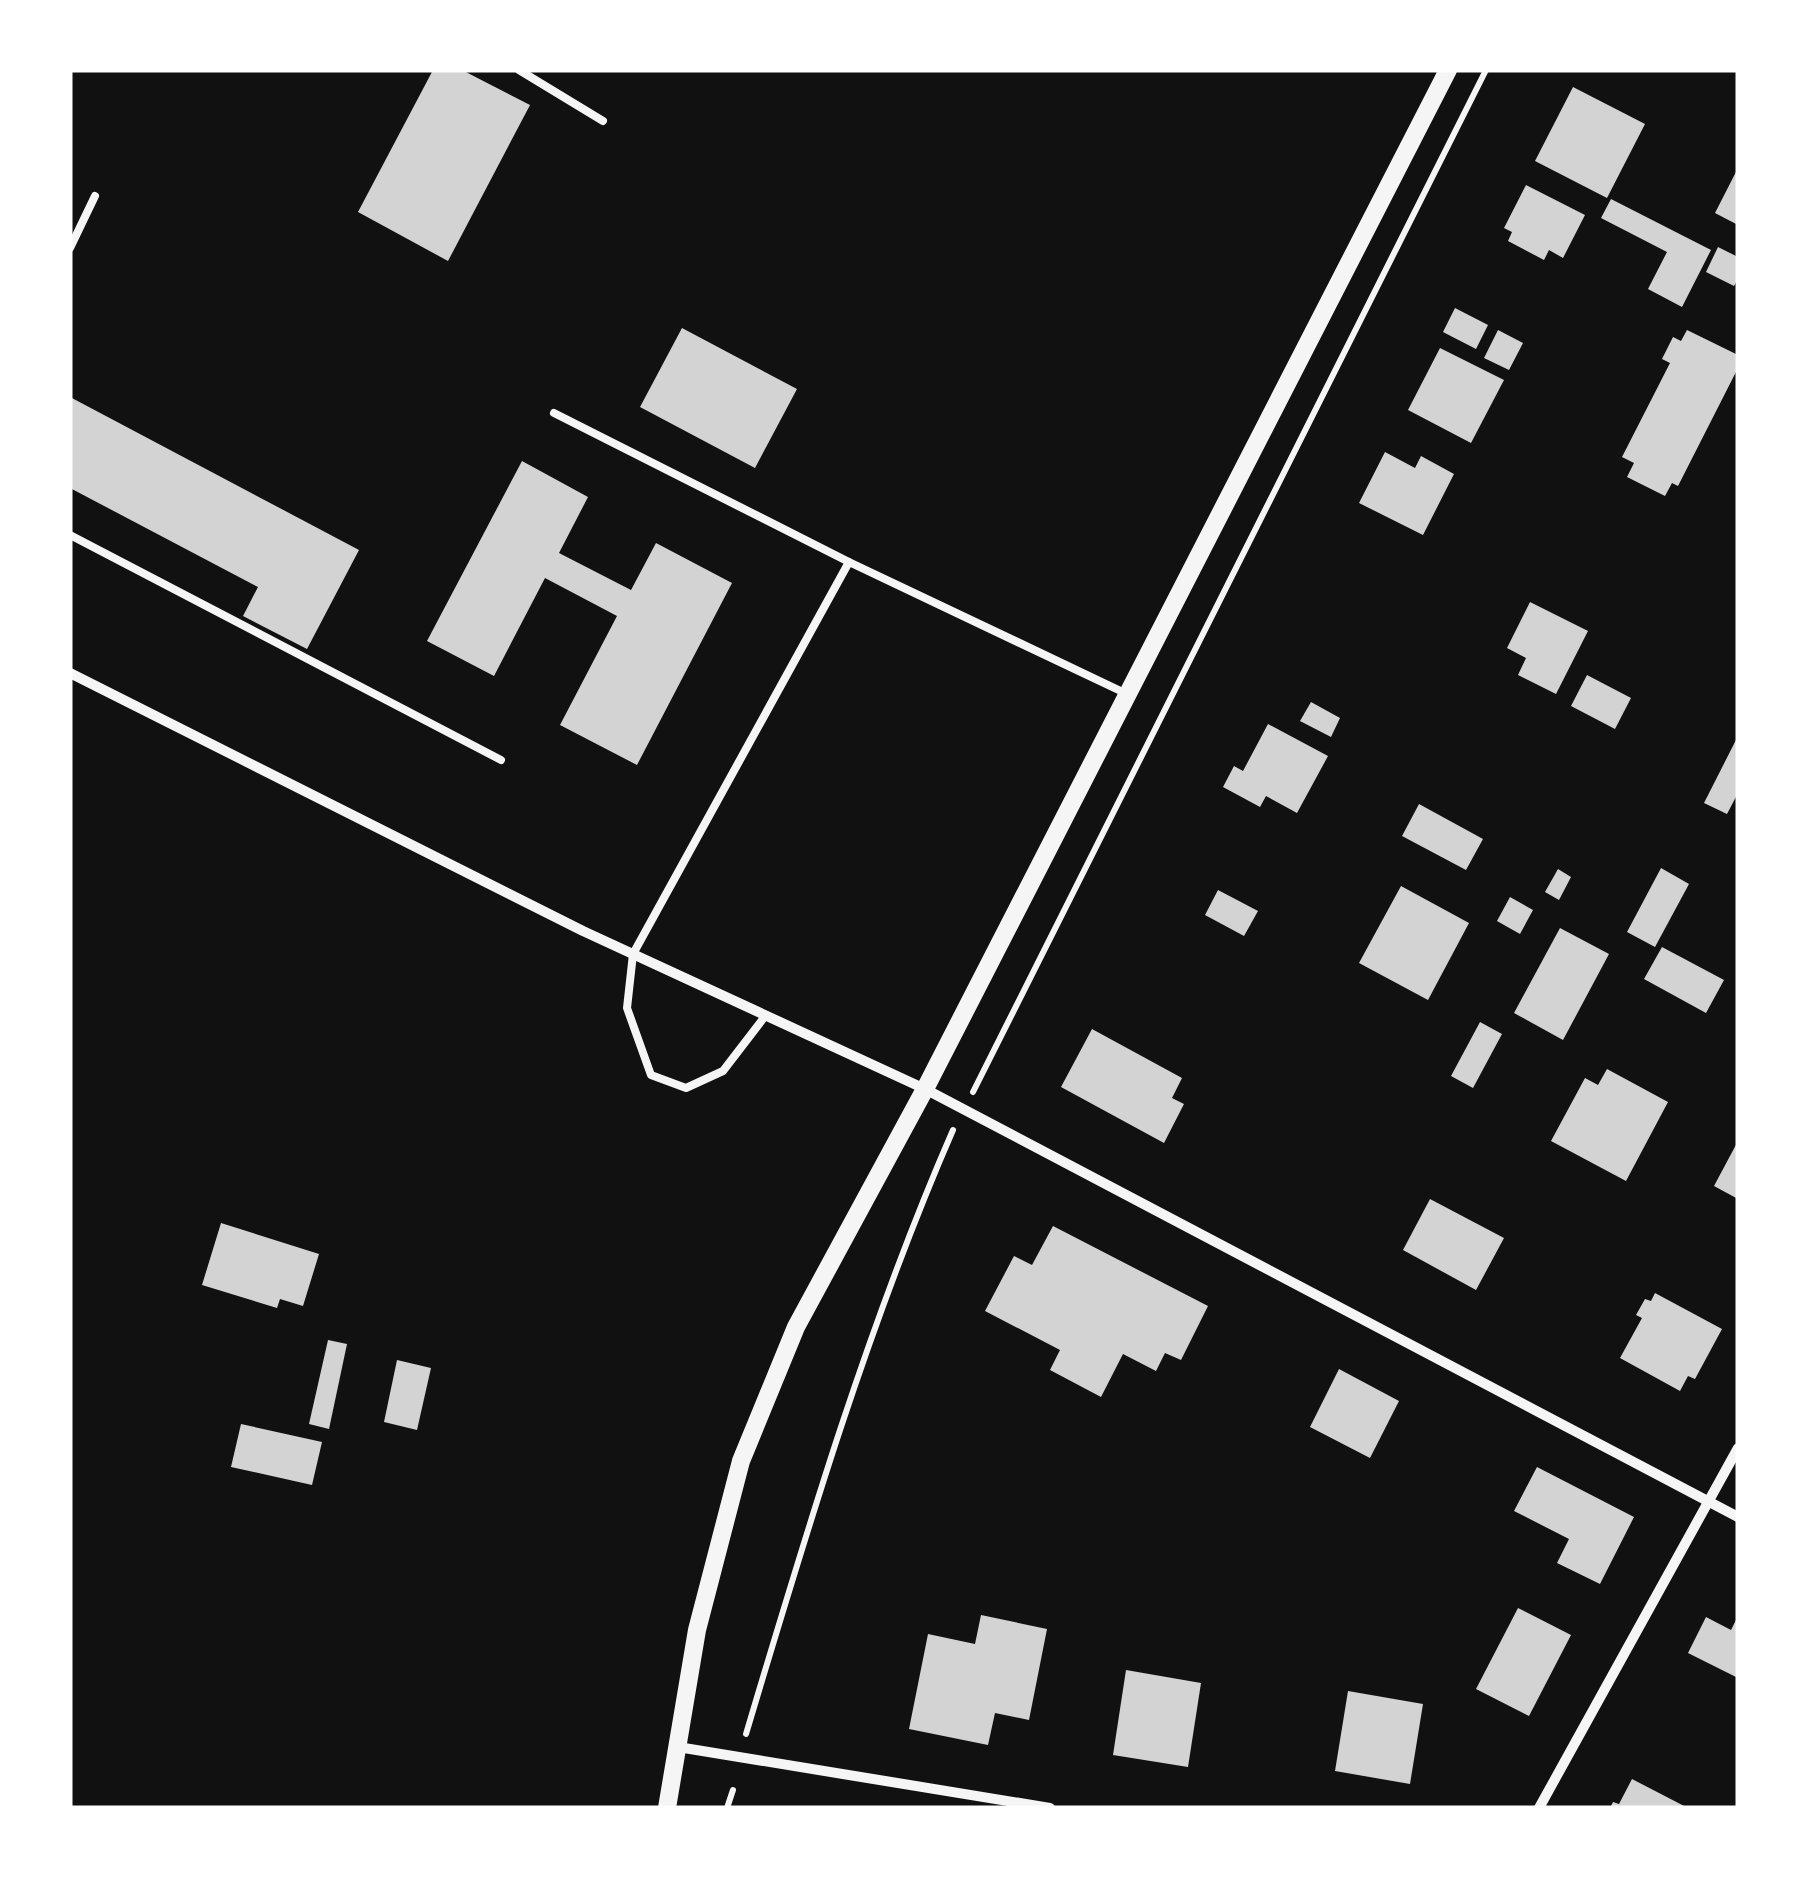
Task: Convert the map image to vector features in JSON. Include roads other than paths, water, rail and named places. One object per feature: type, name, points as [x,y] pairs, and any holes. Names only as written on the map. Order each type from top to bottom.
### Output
[{"type":"street","points":[[667,1808],[696,1630],[741,1461],[796,1326],[925,1089],[1448,70]]},
{"type":"street","points":[[70,673],[633,954],[925,1089],[1738,1517]]},
{"type":"street","points":[[1539,1808],[1738,1448]]},
{"type":"street","points":[[678,1747],[1050,1808]]},
{"type":"lane","points":[[519,70],[602,120]]},
{"type":"lane","points":[[70,248],[95,196]]},
{"type":"lane","points":[[554,414],[849,562],[1127,694]]},
{"type":"lane","points":[[70,536],[502,760]]},
{"type":"lane","points":[[766,1015],[722,1071],[686,1088],[650,1074],[627,1008],[633,954],[849,562]]}]
